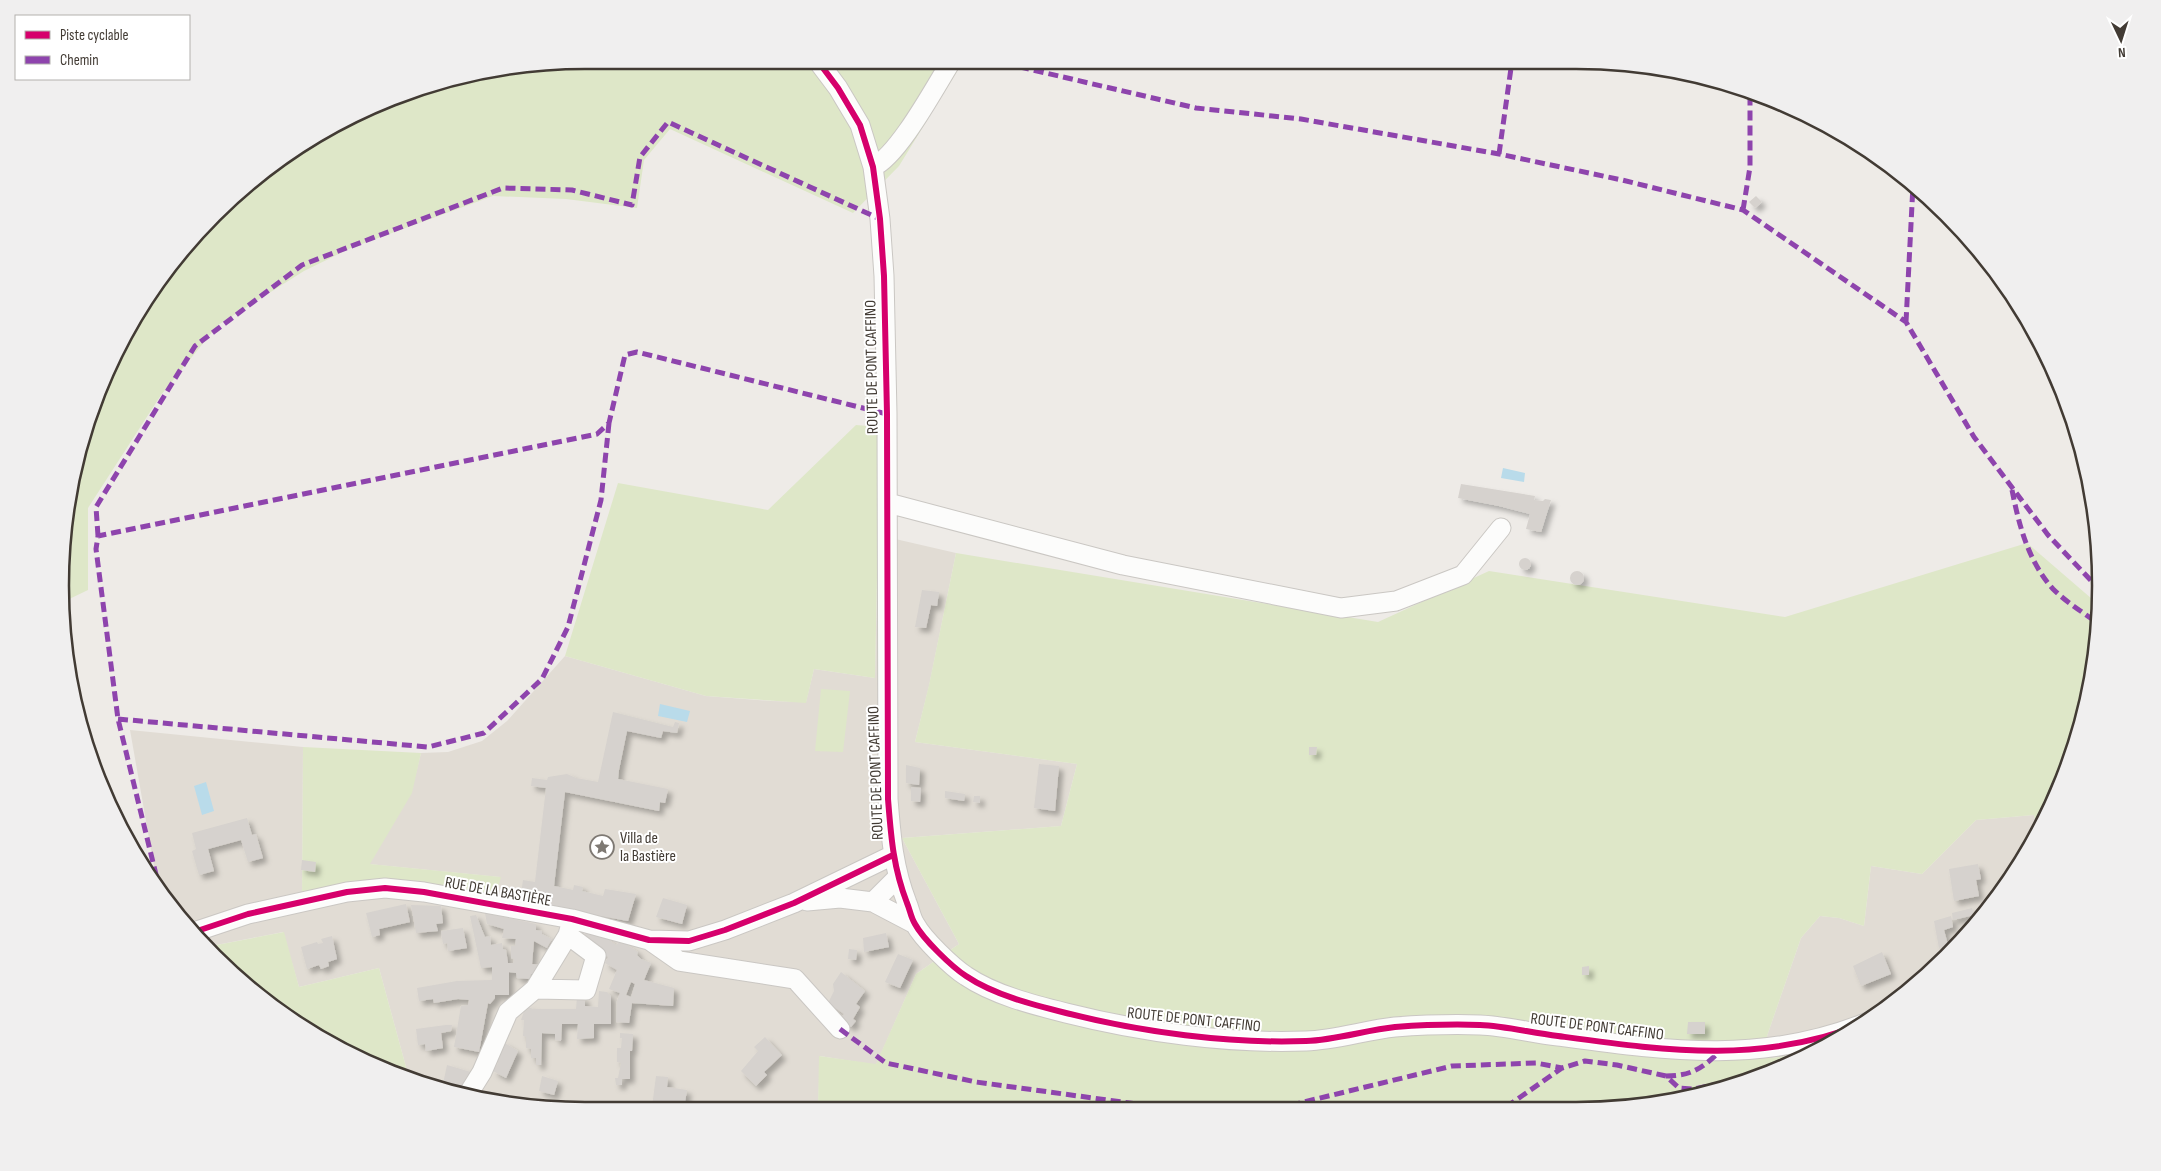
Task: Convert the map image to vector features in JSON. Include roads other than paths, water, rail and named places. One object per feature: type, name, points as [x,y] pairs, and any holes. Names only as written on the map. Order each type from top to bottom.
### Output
[{"type":"street","name":"ROUTE DE PONT CAFFINO","points":[[824,69],[838,88],[860,126],[873,167],[880,219],[884,276],[888,503],[888,798],[897,878],[915,924],[930,944],[966,976],[1001,993],[1035,1006],[1114,1025],[1153,1031],[1264,1041],[1309,1041],[1395,1028],[1483,1025],[1642,1048],[1726,1052],[1763,1049],[1804,1042],[1835,1032]]},
{"type":"street","points":[[873,167],[881,163],[895,150],[946,69]]},
{"type":"street","points":[[888,503],[1123,565],[1341,608],[1396,601],[1463,575],[1500,528]]},
{"type":"street","points":[[794,903],[893,855]]},
{"type":"street","points":[[873,902],[897,878]]},
{"type":"street","name":"RUE DE LA BASTIÈRE","points":[[201,930],[248,914],[347,892],[385,888],[424,892],[570,927],[649,940],[689,941],[726,930],[794,903]]},
{"type":"street","points":[[794,903],[840,898],[873,902],[915,924]]},
{"type":"street","points":[[471,1089],[482,1072],[508,1012],[535,989],[570,927],[596,956],[586,990],[535,989]]},
{"type":"street","points":[[649,940],[679,961],[795,979],[840,1028]]},
{"type":"water","points":[[1503,468],[1525,473],[1524,482],[1501,478]]},
{"type":"water","points":[[660,704],[690,711],[687,722],[658,716]]},
{"type":"water","points":[[206,782],[214,811],[202,815],[194,786]]},
{"type":"place","name":"Villa de la Bastière","points":[[602,847]]}]
